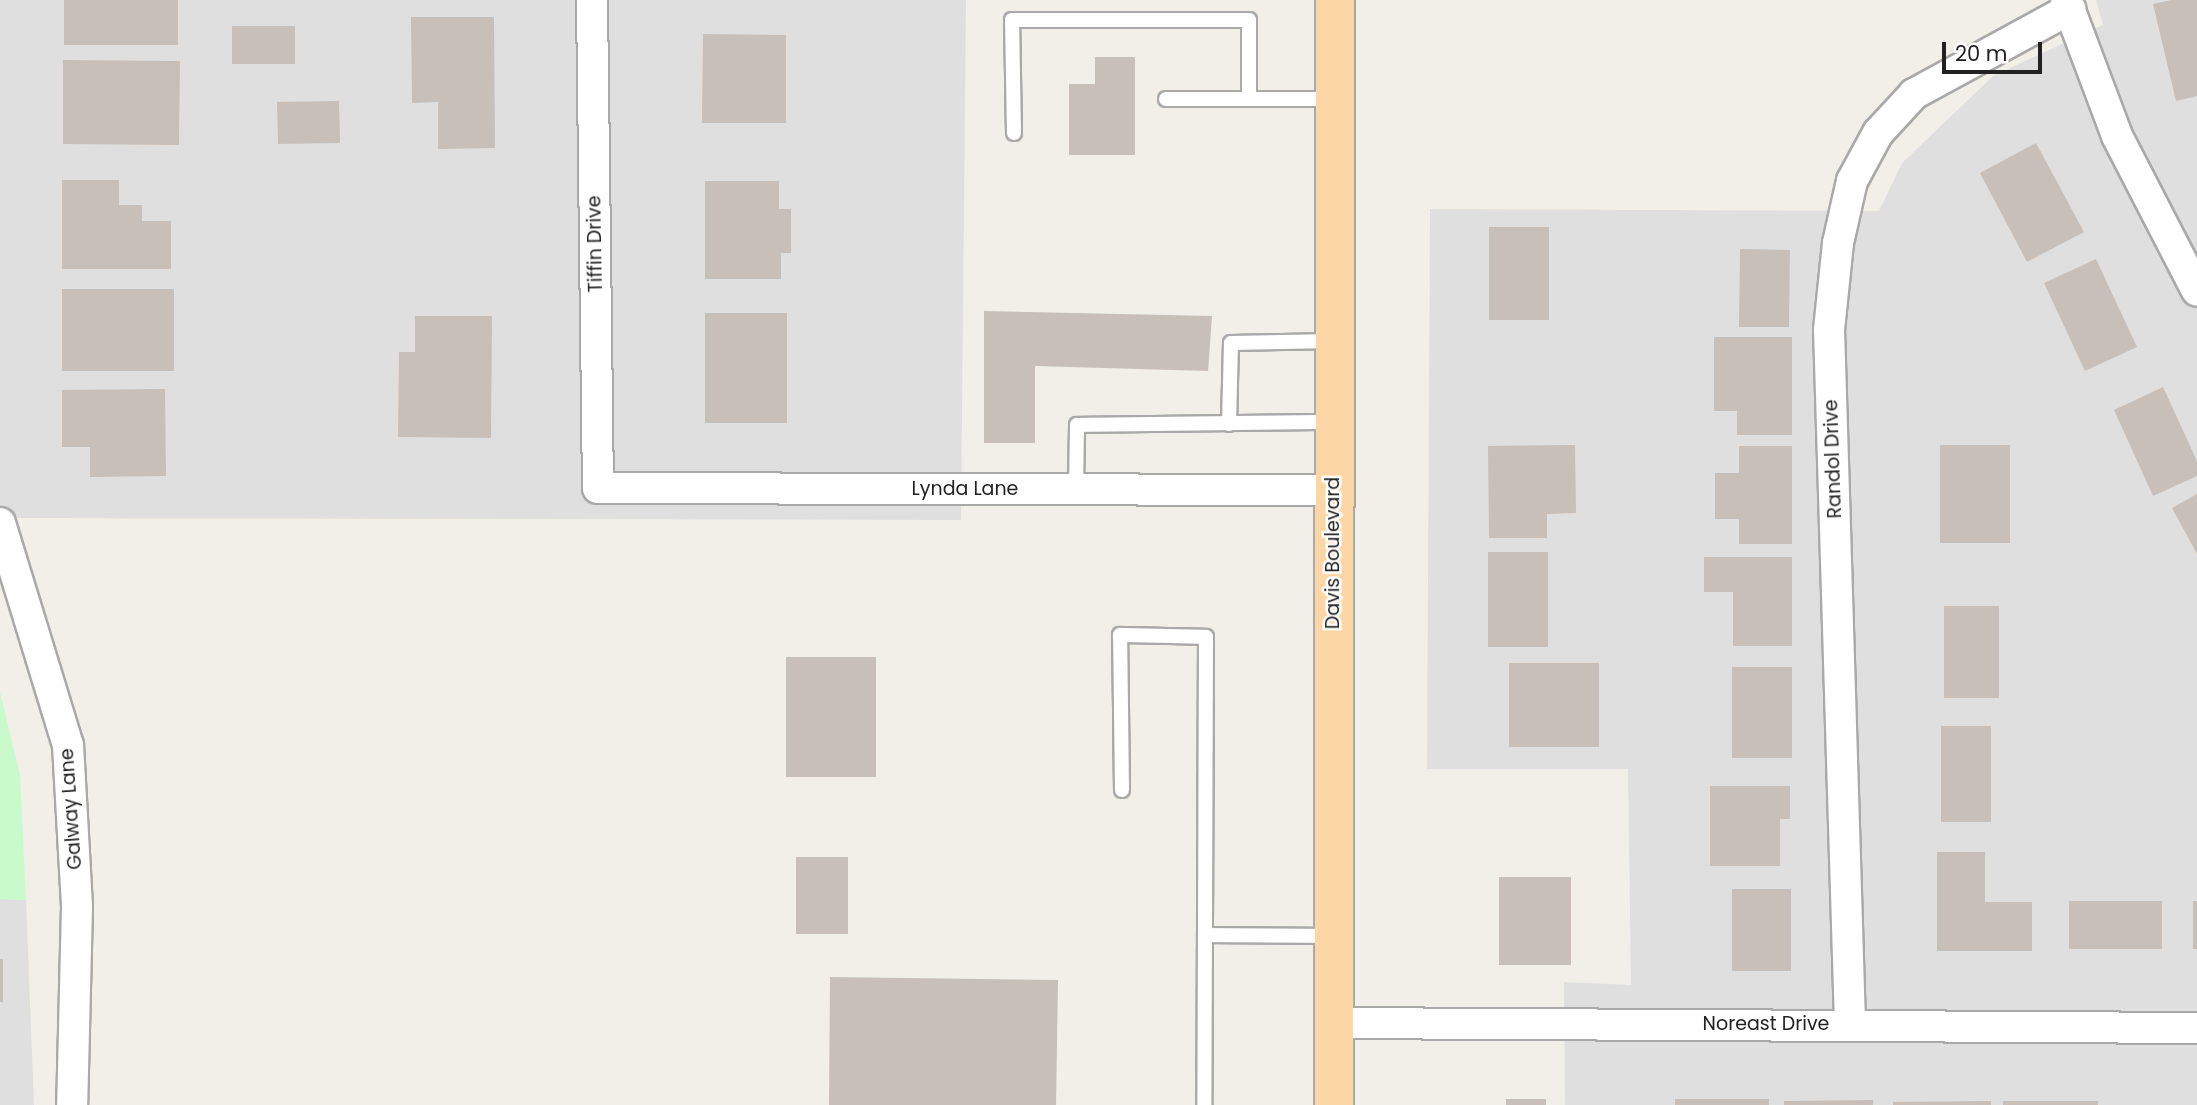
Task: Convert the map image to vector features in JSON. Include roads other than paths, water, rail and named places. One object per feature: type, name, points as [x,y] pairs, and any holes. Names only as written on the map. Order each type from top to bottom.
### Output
[{"type":"main road","name":"Davis Boulevard","points":[[1334,1105],[1335,0]]},
{"type":"street","name":"Tiffin Drive","points":[[592,0],[598,488]]},
{"type":"street","points":[[2068,4],[2117,136],[2197,291]]},
{"type":"street","name":"Randol Drive","points":[[1850,1024],[1829,330],[1838,243],[1852,181],[1878,133],[1914,94],[2068,4]]},
{"type":"street","name":"Lynda Lane","points":[[598,488],[1333,490]]},
{"type":"street","name":"Galway Lane","points":[[3,540],[68,745],[76,907],[72,1105]]},
{"type":"street","name":"Noreast Drive","points":[[1335,1023],[2197,1028]]},
{"type":"lane","points":[[1014,133],[1012,20],[1249,20],[1249,99]]},
{"type":"lane","points":[[1166,99],[1334,99]]},
{"type":"lane","points":[[1229,424],[1231,343],[1333,341]]},
{"type":"lane","points":[[1076,489],[1077,425],[1333,422]]},
{"type":"lane","points":[[1122,790],[1120,635],[1206,637],[1204,1105]]},
{"type":"lane","points":[[1205,935],[1335,936]]}]
